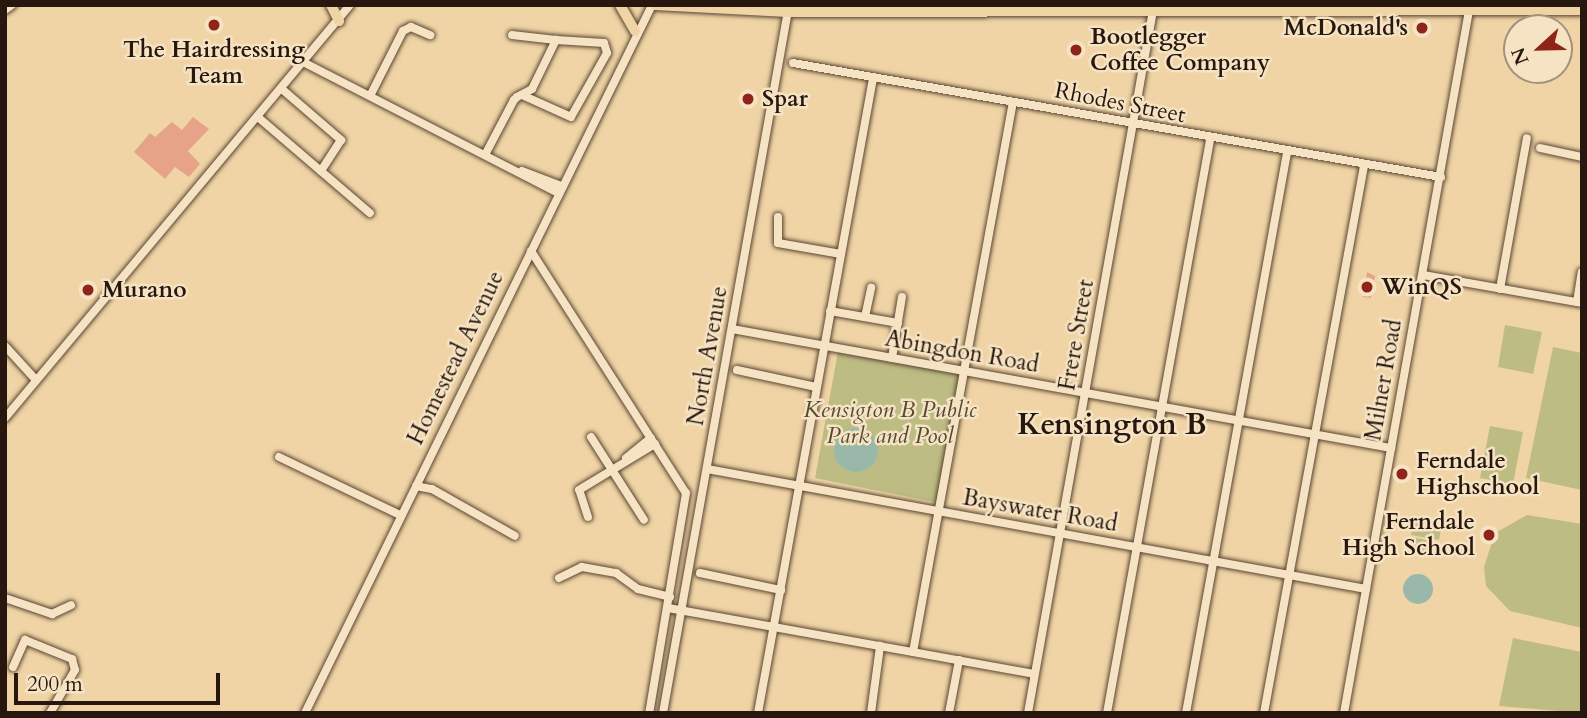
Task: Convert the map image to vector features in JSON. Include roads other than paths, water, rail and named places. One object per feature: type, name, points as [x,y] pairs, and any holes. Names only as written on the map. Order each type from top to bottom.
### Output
[{"type":"main road","points":[[331,5],[339,22]]},
{"type":"main road","points":[[620,5],[632,17],[635,31]]},
{"type":"main road","points":[[651,5],[788,9],[1469,9],[1555,13],[1582,18]]},
{"type":"main road","points":[[1555,13],[1582,10]]},
{"type":"street","points":[[5,10],[12,5]]},
{"type":"street","points":[[5,418],[304,65],[350,5]]},
{"type":"street","name":"Homestead Avenue","points":[[305,713],[531,251],[635,31],[651,5]]},
{"type":"street","name":"North Avenue","points":[[663,713],[684,610],[788,9]]},
{"type":"street","name":"Frere Street","points":[[1028,713],[1154,9]]},
{"type":"street","name":"Milner Road","points":[[1344,713],[1469,9]]},
{"type":"street","points":[[370,96],[403,31],[411,27],[430,35]]},
{"type":"street","points":[[512,35],[600,41],[607,48],[574,114],[567,117],[522,95]]},
{"type":"street","points":[[486,153],[522,95],[532,89],[556,40]]},
{"type":"street","name":"Rhodes Street","points":[[793,63],[1013,102],[1134,127],[1441,177]]},
{"type":"street","points":[[304,65],[559,190]]},
{"type":"street","points":[[758,713],[873,78]]},
{"type":"street","points":[[283,90],[341,140],[321,171]]},
{"type":"street","points":[[914,652],[1013,102]]},
{"type":"street","points":[[259,118],[370,213]]},
{"type":"street","points":[[1500,289],[1527,138]]},
{"type":"street","points":[[1107,713],[1210,140]]},
{"type":"street","points":[[1540,148],[1582,156]]},
{"type":"street","points":[[1186,713],[1287,153]]},
{"type":"street","points":[[1264,713],[1364,166]]},
{"type":"street","points":[[778,217],[778,243],[841,254]]},
{"type":"street","points":[[531,251],[687,498],[649,713]]},
{"type":"street","points":[[1423,275],[1579,303],[1582,272]]},
{"type":"street","points":[[865,317],[871,288]]},
{"type":"street","points":[[892,358],[902,297]]},
{"type":"street","points":[[830,311],[898,323]]},
{"type":"street","name":"Abingdon Road","points":[[732,328],[1391,448]]},
{"type":"street","points":[[5,345],[36,380]]},
{"type":"street","points":[[737,370],[816,387]]},
{"type":"street","points":[[591,437],[614,469],[644,520]]},
{"type":"street","points":[[588,517],[579,490],[653,441]]},
{"type":"street","points":[[279,457],[400,515]]},
{"type":"street","name":"Bayswater Road","points":[[707,469],[1366,589]]},
{"type":"street","points":[[416,486],[515,536]]},
{"type":"street","points":[[559,578],[582,566],[616,573],[638,589],[670,597]]},
{"type":"street","points":[[700,573],[780,590]]},
{"type":"street","points":[[5,598],[52,614],[71,605]]},
{"type":"street","points":[[668,607],[1034,674]]},
{"type":"street","points":[[13,667],[25,640],[72,659],[75,670],[50,713]]},
{"type":"street","points":[[871,713],[880,646]]},
{"type":"street","points":[[949,713],[959,660]]},
{"type":"place","name":"The Hairdressing Team","points":[[214,25]]},
{"type":"place","name":"McDonald's","points":[[1422,28]]},
{"type":"place","name":"Bootlegger Coffee Company","points":[[1076,50]]},
{"type":"place","name":"Spar","points":[[748,99]]},
{"type":"place","name":"WinQS","points":[[1367,287]]},
{"type":"place","name":"Murano","points":[[88,290]]},
{"type":"place","name":"Ferndale Highschool","points":[[1402,474]]},
{"type":"place","name":"Ferndale High School","points":[[1489,535]]},
{"type":"district","name":"Kensington B","points":[[1112,425]]},
{"type":"park label","name":"Kensigton B Public Park and Pool","points":[[890,423]]}]
